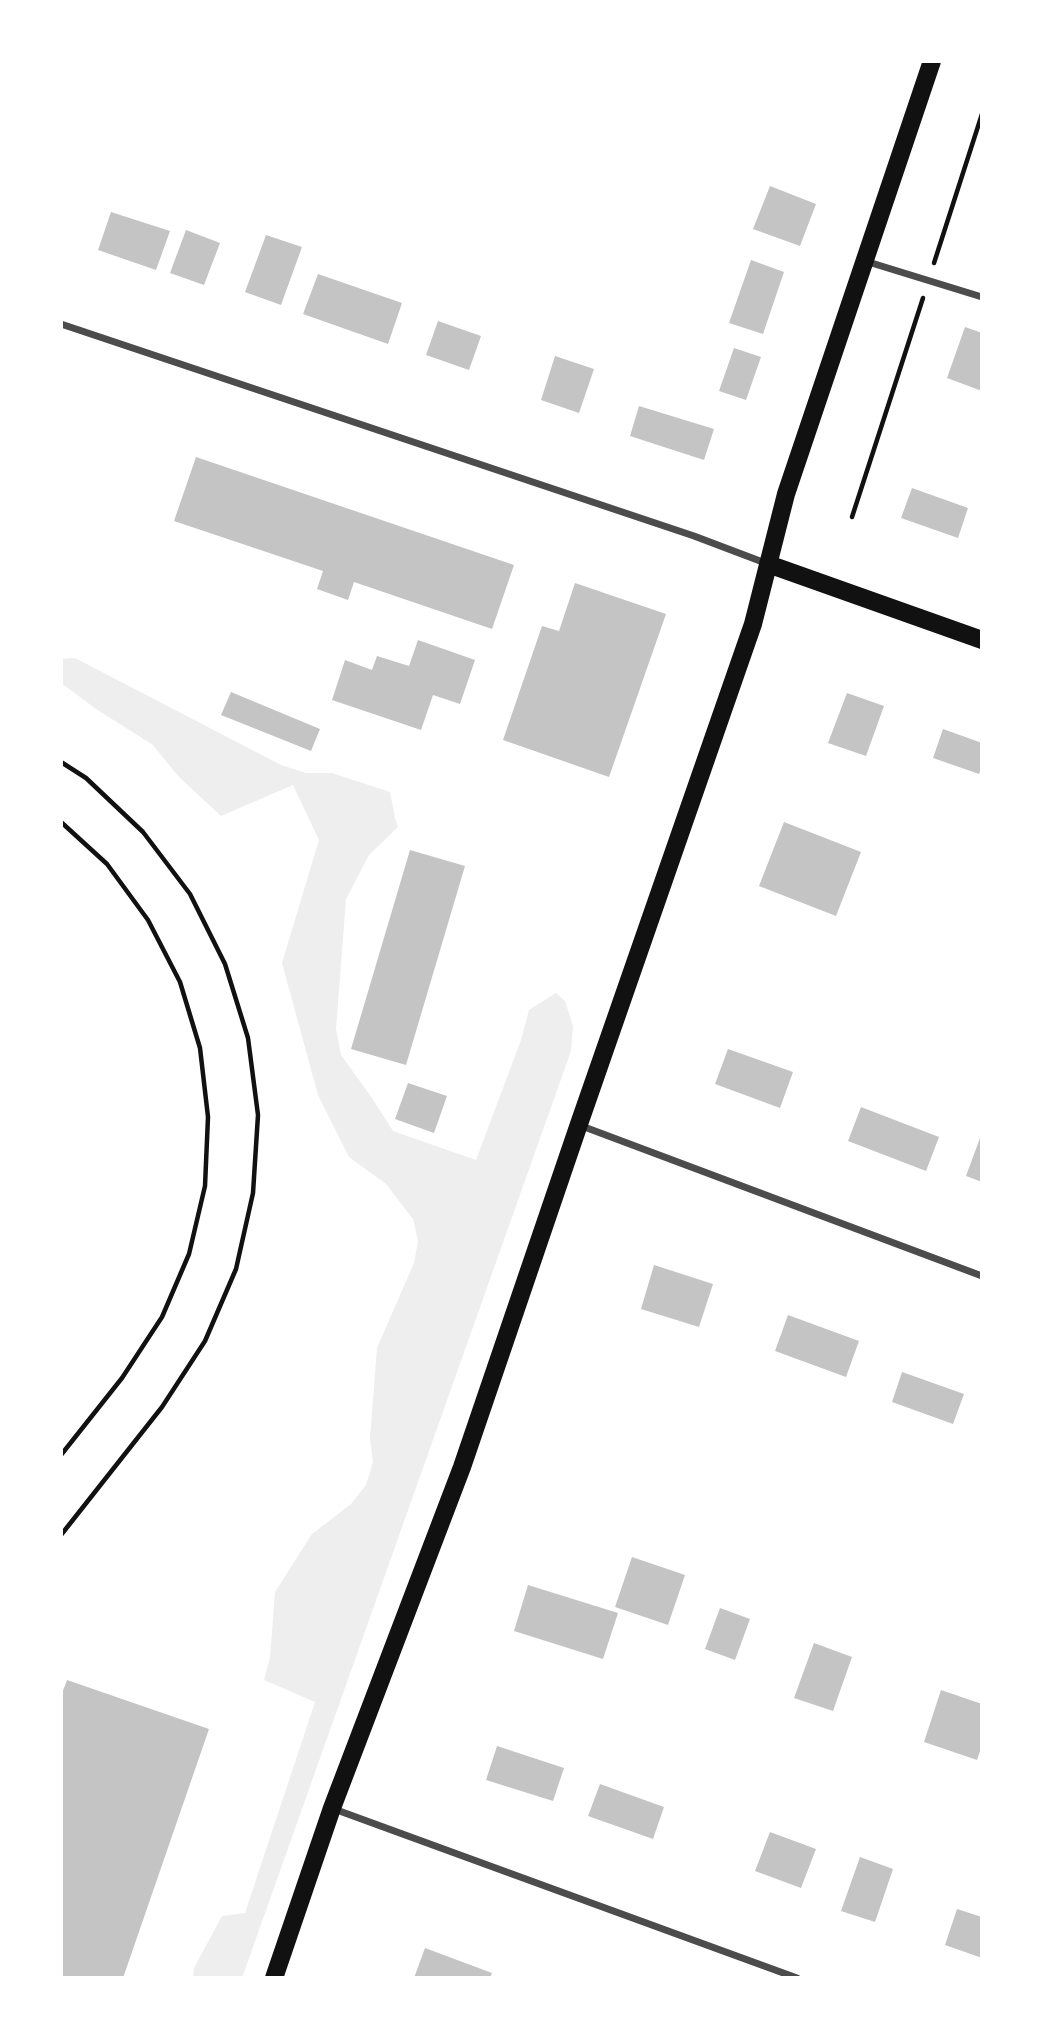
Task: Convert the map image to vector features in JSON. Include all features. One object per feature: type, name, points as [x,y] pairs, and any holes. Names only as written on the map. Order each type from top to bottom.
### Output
[{"type":"main road","points":[[274,1978],[332,1808],[462,1467],[753,624],[786,494],[932,61]]},
{"type":"main road","points":[[768,564],[982,640]]},
{"type":"street","points":[[865,261],[982,297]]},
{"type":"street","points":[[61,324],[681,532],[768,564]]},
{"type":"street","points":[[579,1124],[982,1276]]},
{"type":"street","points":[[332,1808],[796,1978]]},
{"type":"path","points":[[852,517],[982,114]]},
{"type":"path","points":[[61,762],[86,778],[143,832],[190,894],[225,964],[248,1038],[258,1115],[253,1193],[236,1269],[205,1341],[162,1407],[61,1535]]},
{"type":"path","points":[[61,822],[107,864],[148,920],[180,982],[200,1048],[208,1117],[205,1186],[189,1254],[162,1317],[122,1378],[61,1455]]},
{"type":"shaded area","points":[[75,658],[281,765],[306,773],[332,773],[390,792],[398,827],[369,855],[346,899],[336,1029],[341,1055],[393,1131],[476,1160],[521,1040],[529,1010],[556,993],[565,1001],[573,1026],[571,1051],[242,1978],[193,1978],[194,1968],[222,1916],[245,1913],[315,1702],[264,1680],[270,1658],[275,1592],[312,1534],[351,1504],[366,1485],[373,1462],[370,1438],[377,1348],[414,1263],[418,1241],[413,1219],[386,1184],[349,1157],[318,1095],[282,963],[319,840],[293,785],[221,816],[178,776],[153,745],[61,683],[61,659]]},
{"type":"building","points":[[770,186],[816,204],[800,246],[753,229]]},
{"type":"building","points":[[111,212],[170,231],[156,270],[98,250]]},
{"type":"building","points":[[186,230],[220,243],[204,285],[170,273]]},
{"type":"building","points":[[266,235],[302,247],[281,305],[245,292]]},
{"type":"building","points":[[751,260],[784,272],[763,334],[729,323]]},
{"type":"building","points":[[318,274],[402,303],[388,344],[303,314]]},
{"type":"building","points":[[438,321],[481,336],[469,370],[426,355]]},
{"type":"building","points":[[965,327],[982,333],[982,391],[947,378]]},
{"type":"building","points":[[734,348],[761,357],[746,400],[719,391]]},
{"type":"building","points":[[555,356],[594,369],[579,413],[541,400]]},
{"type":"building","points":[[639,406],[714,429],[704,460],[630,436]]},
{"type":"building","points":[[196,457],[514,565],[492,629],[354,582],[348,600],[317,589],[323,571],[174,521]]},
{"type":"building","points":[[912,488],[968,508],[958,538],[901,518]]},
{"type":"building","points":[[575,583],[666,614],[609,777],[503,740],[542,626],[559,631]]},
{"type":"building","points":[[418,640],[475,660],[460,704],[433,695],[421,730],[332,700],[345,660],[372,670],[377,656],[409,666]]},
{"type":"building","points":[[231,692],[320,729],[311,751],[221,715]]},
{"type":"building","points":[[847,693],[884,706],[866,756],[828,743]]},
{"type":"building","points":[[943,729],[982,743],[982,766],[979,774],[933,758]]},
{"type":"building","points":[[784,822],[861,852],[836,916],[759,886]]},
{"type":"building","points":[[410,850],[465,866],[406,1065],[351,1049]]},
{"type":"building","points":[[728,1049],[793,1072],[780,1108],[715,1084]]},
{"type":"building","points":[[408,1083],[447,1096],[434,1133],[395,1119]]},
{"type":"building","points":[[861,1107],[939,1137],[926,1171],[848,1141]]},
{"type":"building","points":[[980,1138],[982,1139],[982,1182],[966,1176]]},
{"type":"building","points":[[654,1265],[713,1284],[699,1327],[641,1309]]},
{"type":"building","points":[[788,1315],[859,1341],[846,1377],[775,1351]]},
{"type":"building","points":[[902,1372],[964,1394],[953,1424],[892,1402]]},
{"type":"building","points":[[632,1557],[685,1575],[668,1625],[615,1607]]},
{"type":"building","points":[[528,1585],[618,1613],[603,1659],[514,1631]]},
{"type":"building","points":[[720,1608],[750,1619],[735,1660],[705,1649]]},
{"type":"building","points":[[814,1643],[852,1657],[833,1711],[794,1698]]},
{"type":"building","points":[[67,1680],[209,1729],[123,1978],[61,1978],[61,1696]]},
{"type":"building","points":[[941,1690],[982,1704],[982,1745],[977,1760],[924,1742]]},
{"type":"building","points":[[497,1746],[564,1768],[553,1801],[486,1780]]},
{"type":"building","points":[[600,1784],[664,1807],[653,1839],[588,1816]]},
{"type":"building","points":[[770,1832],[816,1849],[801,1888],[755,1871]]},
{"type":"building","points":[[860,1857],[893,1869],[875,1922],[841,1911]]},
{"type":"building","points":[[957,1909],[982,1917],[982,1958],[945,1945]]},
{"type":"building","points":[[425,1948],[492,1973],[490,1978],[414,1978]]}]
